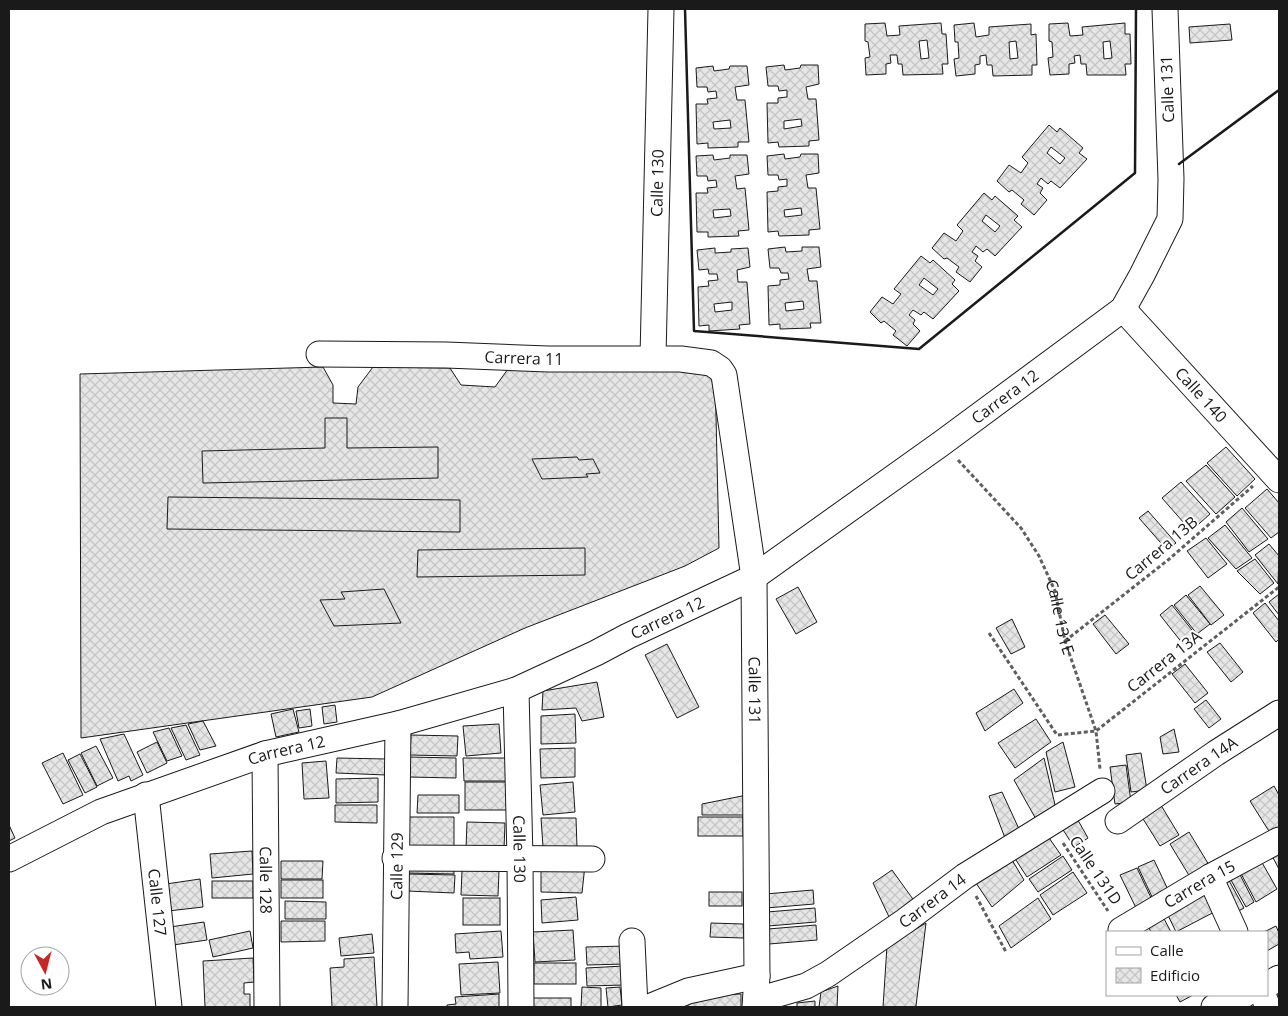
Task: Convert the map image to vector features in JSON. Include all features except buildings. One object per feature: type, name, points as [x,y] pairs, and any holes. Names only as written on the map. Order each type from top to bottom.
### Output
[{"type":"street","name":"Calle 130","points":[[653,358],[661,9]]},
{"type":"street","name":"Calle 131","points":[[1165,9],[1169,168]]},
{"type":"street","name":"Carrera 12","points":[[9,859],[101,812],[265,754],[398,724],[516,690],[754,577],[942,443],[1124,309],[1170,218],[1169,168]]},
{"type":"street","name":"Calle 140","points":[[1124,309],[1275,476]]},
{"type":"street","name":"Carrera 11","points":[[319,354],[446,355],[548,359],[681,358],[712,364],[720,369],[724,376]]},
{"type":"street","name":"Calle 131","points":[[724,376],[754,577],[756,994]]},
{"type":"street","name":"Calle 130","points":[[516,690],[521,1007]]},
{"type":"street","name":"Carrera 14A","points":[[1118,821],[1279,712]]},
{"type":"street","name":"Calle 129","points":[[395,1007],[395,858],[398,724]]},
{"type":"street","name":"Calle 128","points":[[265,754],[267,1007]]},
{"type":"street","name":"Carrera 14","points":[[649,1007],[688,992],[770,996],[806,986],[828,974],[905,921],[965,876],[1102,791]]},
{"type":"street","name":"Calle 127","points":[[146,795],[169,1007]]},
{"type":"street","name":"Carrera 15","points":[[1121,930],[1210,877],[1279,840]]},
{"type":"street","points":[[395,858],[592,859]]},
{"type":"street","points":[[1210,877],[1235,931]]},
{"type":"street","points":[[632,941],[635,1007]]},
{"type":"street","points":[[1268,984],[1279,978]]},
{"type":"street","points":[[1214,1007],[1242,996]]},
{"type":"path","name":"Calle 131E","points":[[942,443],[1021,528],[1039,556],[1055,591],[1066,641],[1096,730],[1102,791]]},
{"type":"path","name":"Carrera 13B","points":[[1066,641],[1275,476]]},
{"type":"path","name":"Carrera 13A","points":[[1096,730],[1279,587]]},
{"type":"path","points":[[989,633],[1057,735],[1096,730]]},
{"type":"path","name":"Calle 131D","points":[[1050,823],[1121,930]]},
{"type":"path","points":[[965,876],[1006,952]]},
{"type":"wall","points":[[685,9],[694,331],[919,349],[1135,173],[1136,9]]},
{"type":"wall","points":[[1179,164],[1279,90]]}]
